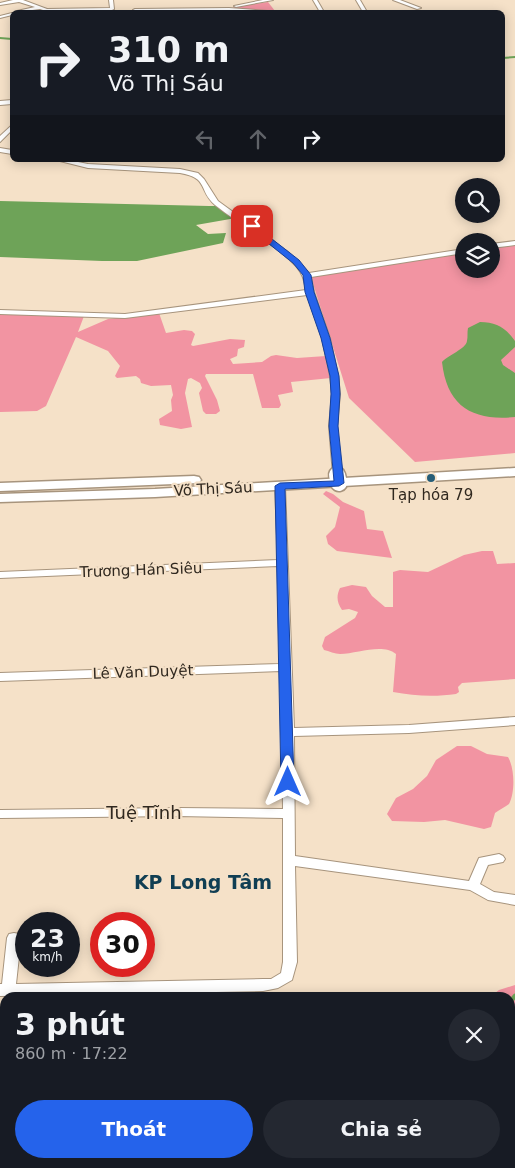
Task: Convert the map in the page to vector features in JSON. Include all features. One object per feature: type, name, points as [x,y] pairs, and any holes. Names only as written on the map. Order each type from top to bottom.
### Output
[{"type":"main road","name":"Võ Thị Sáu","points":[[0,498],[155,493],[197,489],[280,486],[515,463]]},
{"type":"main road","name":"Võ Thị Sáu","points":[[0,487],[338,479],[515,472]]},
{"type":"street","points":[[0,4],[20,0],[46,10],[112,9],[111,0]]},
{"type":"street","points":[[192,0],[194,9]]},
{"type":"street","points":[[233,0],[235,6]]},
{"type":"street","points":[[221,9],[272,0]]},
{"type":"street","points":[[394,0],[419,8]]},
{"type":"street","points":[[427,0],[436,2]]},
{"type":"street","points":[[30,10],[40,8]]},
{"type":"street","points":[[135,10],[154,8],[240,10]]},
{"type":"street","points":[[0,140],[10,129]]},
{"type":"street","points":[[69,162],[88,166],[191,172],[200,177],[216,202],[286,253],[299,265],[307,275],[310,292],[326,338],[334,376],[336,394],[333,422],[338,479]]},
{"type":"street","points":[[176,162],[180,171]]},
{"type":"street","points":[[500,245],[515,243]]},
{"type":"street","points":[[307,275],[455,252]]},
{"type":"street","points":[[0,312],[125,316],[310,292]]},
{"type":"street","points":[[14,938],[4,990],[262,985],[282,980],[287,976],[290,962],[288,732],[280,486]]},
{"type":"street","name":"Trương Hán Siêu","points":[[0,575],[282,563]]},
{"type":"street","name":"Lê Văn Duyệt","points":[[0,677],[286,667]]},
{"type":"street","points":[[288,732],[409,729],[515,721]]},
{"type":"street","name":"Tuệ Tĩnh","points":[[0,814],[178,812],[288,814]]},
{"type":"street","points":[[473,886],[482,861],[498,859]]},
{"type":"street","points":[[289,860],[473,886],[483,894],[499,899],[515,900]]},
{"type":"shaded area","points":[[268,2],[274,10],[233,8]]},
{"type":"shaded area","points":[[0,201],[217,206],[236,218],[196,225],[208,234],[226,233],[223,243],[137,261],[0,257]]},
{"type":"shaded area","points":[[515,243],[515,453],[415,462],[349,398],[310,274],[455,252],[455,278],[500,278],[500,245]]},
{"type":"shaded area","points":[[159,313],[166,333],[184,330],[192,331],[195,334],[191,345],[193,346],[230,339],[245,340],[244,347],[238,349],[237,356],[230,359],[233,364],[262,362],[276,355],[297,358],[326,356],[331,378],[291,382],[293,392],[278,395],[281,405],[279,408],[262,408],[253,374],[206,374],[205,376],[217,400],[220,411],[216,414],[206,414],[203,411],[199,393],[202,388],[200,383],[191,378],[188,379],[185,393],[192,427],[181,429],[160,425],[159,419],[172,411],[171,400],[173,395],[171,385],[151,386],[141,383],[140,379],[136,376],[117,378],[115,376],[120,366],[108,351],[76,337],[46,406],[37,411],[0,412],[0,314],[84,316],[78,332],[108,319]]},
{"type":"shaded area","points":[[480,322],[491,323],[500,327],[515,341],[515,347],[501,360],[503,365],[515,373],[515,417],[500,418],[487,416],[465,408],[456,400],[445,377],[442,362],[464,347],[467,341],[468,328]]},
{"type":"shaded area","points":[[326,491],[343,502],[364,511],[367,529],[383,531],[392,558],[337,551],[328,544],[326,536],[335,527],[340,507],[323,494]]},
{"type":"shaded area","points":[[482,551],[493,551],[497,564],[515,563],[515,679],[462,683],[458,687],[459,692],[456,694],[432,696],[393,692],[396,654],[384,649],[347,654],[336,654],[324,650],[322,646],[325,637],[355,618],[358,612],[349,609],[342,610],[338,599],[340,588],[352,585],[366,587],[372,596],[385,607],[393,607],[393,572],[400,570],[428,572],[464,555]]},
{"type":"shaded area","points":[[457,746],[471,746],[487,754],[508,757],[512,768],[513,781],[511,799],[509,804],[495,813],[491,827],[484,829],[445,820],[424,822],[392,821],[387,814],[396,798],[413,789],[427,776],[436,760]]},
{"type":"shaded area","points":[[515,985],[515,992],[496,992]]},
{"type":"waterway","points":[[0,38],[10,39]]},
{"type":"waterway","points":[[505,58],[515,57]]},
{"type":"place","name":"Tạp hóa 79","points":[[431,478]]},
{"type":"district","name":"KP Long Tâm","points":[[203,882]]},
{"type":"route","points":[[252,226],[296,261],[307,275],[310,292],[326,338],[336,394],[333,426],[339,483],[280,486],[288,782]]}]
